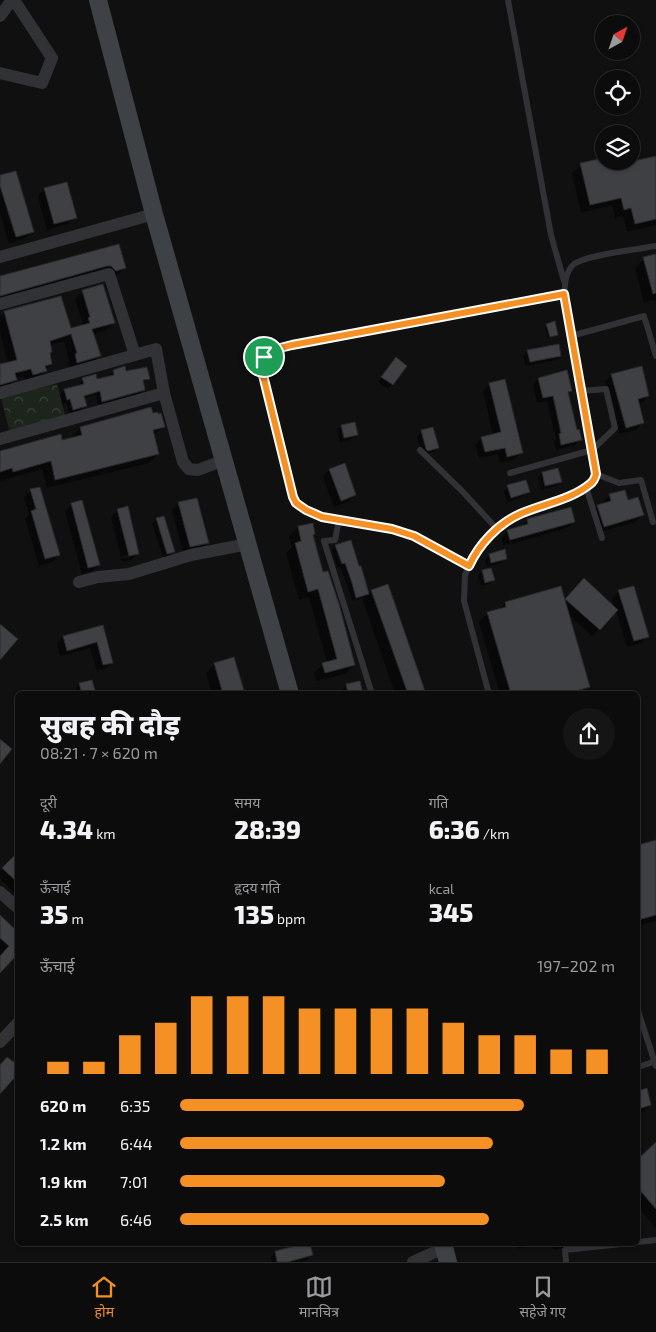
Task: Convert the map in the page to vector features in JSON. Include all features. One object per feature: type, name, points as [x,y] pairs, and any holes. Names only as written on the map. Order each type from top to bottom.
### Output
[{"type":"street","points":[[0,16],[13,0],[52,58],[42,83],[0,73]]},
{"type":"street","points":[[98,0],[154,214],[289,691]]},
{"type":"street","points":[[0,257],[154,214]]},
{"type":"street","points":[[0,304],[109,274],[136,355]]},
{"type":"street","points":[[0,393],[156,349],[164,393],[183,462],[189,469],[198,470],[224,460]]},
{"type":"street","points":[[0,439],[164,393]]},
{"type":"street","points":[[79,582],[98,577],[129,574],[191,555],[248,544]]},
{"type":"street","points":[[0,892],[15,905]]},
{"type":"street","points":[[0,1042],[15,1026]]},
{"type":"street","points":[[413,1262],[445,1251]]},
{"type":"lane","points":[[488,691],[464,600],[465,574],[475,553],[497,529],[518,515],[574,494],[592,483],[596,474],[564,294],[564,282],[551,235],[508,0]]},
{"type":"lane","points":[[564,282],[573,264],[584,258],[656,246]]},
{"type":"lane","points":[[469,566],[414,536],[392,529],[322,517],[296,503],[261,367],[264,357],[276,349],[292,345],[564,294]]},
{"type":"lane","points":[[571,336],[644,316],[656,356]]},
{"type":"lane","points":[[510,473],[592,450],[615,428],[606,389],[581,391]]},
{"type":"lane","points":[[420,450],[497,529]]},
{"type":"lane","points":[[596,474],[619,483],[641,480],[653,522]]},
{"type":"lane","points":[[586,487],[602,538]]},
{"type":"lane","points":[[340,520],[335,540],[324,541],[371,691]]},
{"type":"lane","points":[[640,1017],[656,1063],[640,1067]]},
{"type":"lane","points":[[640,1242],[656,1240]]},
{"type":"lane","points":[[566,1262],[565,1250],[592,1246]]},
{"type":"green space","points":[[57,384],[66,419],[10,433],[1,397]]},
{"type":"building","points":[[656,156],[656,219],[635,224],[631,208],[624,210],[621,198],[590,205],[580,163],[595,160],[595,170],[640,170],[640,160]]},
{"type":"building","points":[[16,171],[34,232],[16,237],[0,186],[0,175]]},
{"type":"building","points":[[67,182],[77,218],[54,224],[44,188]]},
{"type":"building","points":[[119,244],[126,268],[116,271],[111,266],[107,266],[0,296],[0,276]]},
{"type":"building","points":[[656,254],[656,293],[653,294],[643,257]]},
{"type":"building","points":[[103,284],[115,323],[92,329],[101,356],[77,363],[75,354],[77,353],[71,334],[50,341],[52,364],[45,366],[47,371],[33,375],[31,369],[15,373],[17,380],[0,385],[0,364],[17,360],[4,311],[61,296],[71,328],[90,323],[82,290]]},
{"type":"building","points":[[555,321],[558,335],[550,337],[546,324]]},
{"type":"building","points":[[559,344],[561,356],[530,362],[527,350]]},
{"type":"building","points":[[396,357],[407,366],[393,385],[381,377]]},
{"type":"building","points":[[125,366],[126,371],[147,367],[150,379],[143,380],[145,390],[102,402],[100,391],[84,396],[87,406],[73,410],[70,399],[67,400],[64,389],[84,384],[82,378],[96,374],[97,379],[114,375],[113,370]]},
{"type":"building","points":[[642,366],[649,396],[638,399],[644,423],[626,428],[611,374]]},
{"type":"building","points":[[567,370],[572,391],[568,392],[577,430],[579,429],[582,440],[561,445],[559,434],[561,433],[553,396],[543,398],[538,378]]},
{"type":"building","points":[[505,379],[523,453],[507,457],[505,448],[485,452],[481,437],[501,432],[489,383]]},
{"type":"building","points":[[151,407],[153,413],[161,413],[165,427],[153,430],[159,454],[55,480],[51,461],[13,472],[12,468],[0,472],[0,451],[61,434],[62,440],[82,435],[80,427]]},
{"type":"building","points":[[355,422],[358,435],[344,438],[341,425]]},
{"type":"building","points":[[433,427],[439,448],[428,451],[421,430]]},
{"type":"building","points":[[345,463],[356,495],[341,501],[329,469]]},
{"type":"building","points":[[558,468],[562,482],[545,486],[542,472]]},
{"type":"building","points":[[526,480],[530,492],[511,498],[507,485]]},
{"type":"building","points":[[40,487],[60,555],[45,559],[31,511],[36,509],[30,489]]},
{"type":"building","points":[[625,490],[628,500],[638,497],[644,515],[604,527],[597,505],[611,501],[609,494]]},
{"type":"building","points":[[197,498],[209,543],[190,547],[178,502]]},
{"type":"building","points":[[82,500],[100,565],[88,568],[71,503]]},
{"type":"building","points":[[128,506],[139,554],[129,556],[117,509]]},
{"type":"building","points":[[571,507],[575,522],[510,540],[507,530],[528,524],[527,519]]},
{"type":"building","points":[[164,516],[175,552],[167,554],[156,518]]},
{"type":"building","points":[[313,523],[315,534],[313,535],[323,572],[328,571],[355,665],[325,673],[322,663],[337,659],[318,589],[308,592],[295,543],[301,541],[298,526]]},
{"type":"building","points":[[351,540],[369,594],[356,598],[345,563],[342,564],[335,545]]},
{"type":"building","points":[[505,549],[507,559],[491,563],[489,554]]},
{"type":"building","points":[[491,568],[495,580],[485,583],[482,570]]},
{"type":"building","points":[[584,578],[618,610],[600,630],[565,599]]},
{"type":"building","points":[[388,584],[425,691],[407,691],[371,590]]},
{"type":"building","points":[[561,586],[590,687],[576,691],[510,691],[487,612],[506,607],[505,602]]},
{"type":"building","points":[[634,586],[649,637],[634,641],[618,590]]},
{"type":"building","points":[[0,624],[18,639],[0,660]]},
{"type":"building","points":[[103,625],[113,663],[103,665],[97,642],[67,651],[63,636]]},
{"type":"building","points":[[234,657],[244,691],[222,691],[214,663]]},
{"type":"building","points":[[92,680],[95,691],[81,691],[79,683]]},
{"type":"building","points":[[360,681],[362,691],[347,691],[346,684]]},
{"type":"building","points":[[0,739],[12,749],[0,764]]},
{"type":"building","points":[[656,840],[656,915],[640,919],[640,844]]},
{"type":"building","points":[[15,855],[15,880],[2,868]]},
{"type":"building","points":[[0,915],[15,929],[15,957],[0,973],[0,956],[9,946],[0,938]]},
{"type":"building","points":[[7,1057],[15,1063],[15,1077],[0,1094],[0,1065]]},
{"type":"building","points":[[647,1088],[651,1105],[640,1108],[640,1090]]},
{"type":"building","points":[[656,1142],[656,1209],[640,1190],[640,1157]]},
{"type":"building","points":[[296,1246],[311,1246],[313,1255],[288,1262],[277,1262],[275,1251]]},
{"type":"route","points":[[564,294],[596,474],[592,483],[574,494],[518,515],[500,527],[475,553],[469,566],[414,536],[392,529],[322,517],[306,510],[296,503],[293,497],[261,367],[264,357],[276,349],[292,345],[564,294]]}]
